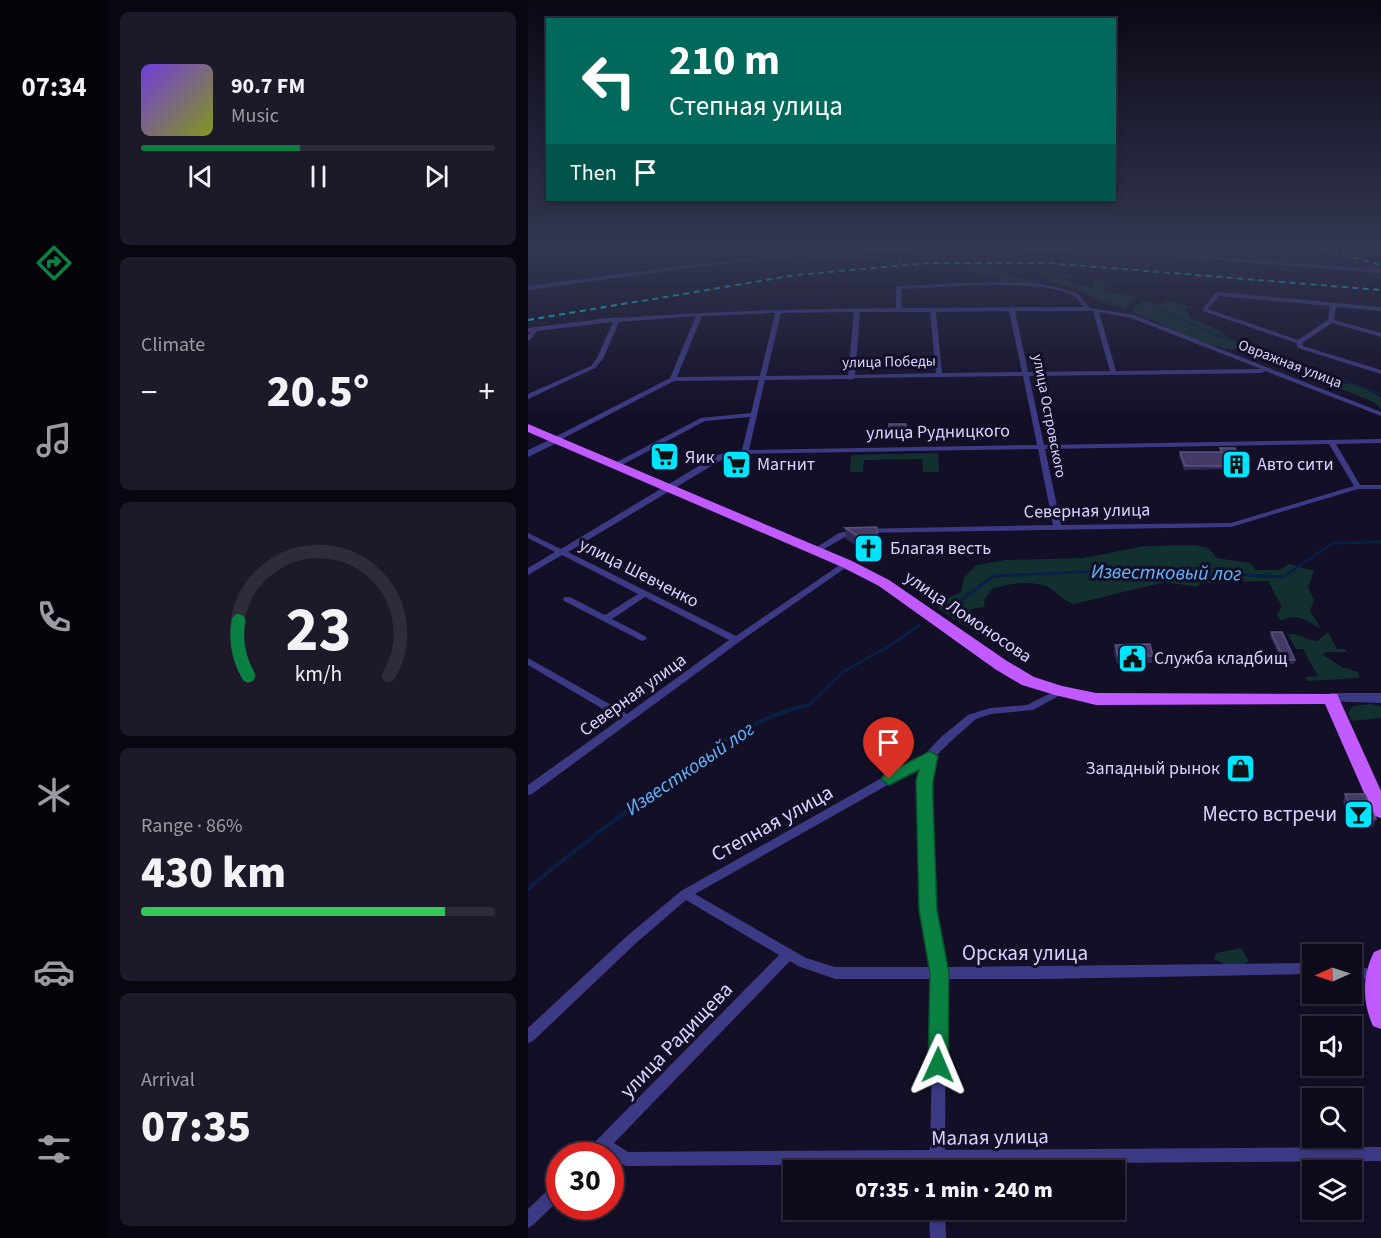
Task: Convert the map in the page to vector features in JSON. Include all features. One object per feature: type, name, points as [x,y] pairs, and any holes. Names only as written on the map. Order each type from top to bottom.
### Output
[{"type":"main road","name":"улица Ломоносова","points":[[528,428],[847,564],[884,583],[1001,665],[1028,681],[1096,699],[1331,698]]},
{"type":"main road","points":[[1331,698],[1381,811]]},
{"type":"main road","points":[[1378,968],[1375,992],[1381,1019]]},
{"type":"street","points":[[899,302],[899,311]]},
{"type":"street","points":[[1084,302],[1091,310],[1114,374]]},
{"type":"street","points":[[1211,302],[1205,310],[1299,342]]},
{"type":"street","points":[[1299,302],[1381,309]]},
{"type":"street","points":[[1331,321],[1333,305]]},
{"type":"street","name":"улица Островского","points":[[1012,310],[1028,375],[1040,446],[1058,528]]},
{"type":"street","name":"Овражная улица","points":[[531,329],[617,319],[778,312],[1091,310],[1132,316],[1380,414]]},
{"type":"street","points":[[852,378],[857,311]]},
{"type":"street","points":[[933,311],[939,376]]},
{"type":"street","points":[[745,451],[778,312]]},
{"type":"street","points":[[673,379],[700,315]]},
{"type":"street","points":[[528,397],[593,367],[600,359],[617,319]]},
{"type":"street","points":[[1299,342],[1331,321],[1381,335]]},
{"type":"street","points":[[528,339],[531,329]]},
{"type":"street","points":[[1299,342],[1300,347],[1381,372]]},
{"type":"street","name":"улица Победы","points":[[528,454],[673,379],[1269,371]]},
{"type":"street","points":[[615,465],[703,418],[753,415]]},
{"type":"street","name":"улица Рудницкого","points":[[528,572],[720,457],[745,451],[1381,441]]},
{"type":"street","points":[[1331,442],[1358,487]]},
{"type":"street","name":"Северная улица","points":[[817,551],[842,535],[856,531],[1231,525],[1358,487],[1381,487]]},
{"type":"street","name":"улица Шевченко","points":[[528,535],[736,640]]},
{"type":"street","name":"Северная улица","points":[[529,789],[736,640],[847,564]]},
{"type":"street","points":[[605,619],[644,594]]},
{"type":"street","points":[[567,599],[642,638]]},
{"type":"street","points":[[528,661],[628,719]]},
{"type":"street","name":"Степная улица","points":[[528,1037],[631,940],[685,894],[930,756],[972,717],[990,711],[1029,708],[1061,691]]},
{"type":"street","name":"улица Ломоносова","points":[[1331,698],[1381,698]]},
{"type":"street","points":[[930,756],[924,781],[928,910],[940,973],[937,1160]]},
{"type":"street","name":"Орская улица","points":[[685,894],[802,962],[835,973],[1302,969]]},
{"type":"street","name":"улица Радищева","points":[[606,1142],[789,954]]},
{"type":"street","points":[[1362,969],[1378,968]]},
{"type":"street","name":"Малая улица","points":[[1115,1160],[1381,1154]]},
{"type":"street","name":"Малая улица","points":[[624,1157],[783,1161]]},
{"type":"street","points":[[528,1220],[546,1202]]},
{"type":"street","points":[[937,1220],[938,1238]]},
{"type":"green space","points":[[1103,302],[1132,302],[1124,309]]},
{"type":"green space","points":[[1142,302],[1160,304],[1172,302],[1193,307],[1185,309],[1191,318],[1219,330],[1242,348],[1232,349],[1204,343],[1134,312],[1133,308]]},
{"type":"green space","points":[[1354,384],[1381,397],[1381,409],[1374,402],[1331,385]]},
{"type":"green space","points":[[938,453],[939,472],[923,472],[922,459],[864,460],[863,472],[850,472],[851,455]]},
{"type":"green space","points":[[1196,545],[1208,548],[1217,558],[1250,563],[1255,570],[1279,570],[1289,564],[1314,571],[1308,587],[1314,600],[1310,611],[1321,629],[1297,617],[1281,621],[1277,614],[1282,607],[1268,581],[1201,583],[1197,587],[1165,582],[1074,604],[1040,584],[1006,585],[993,588],[984,600],[985,607],[970,609],[976,619],[992,633],[986,639],[937,608],[946,599],[961,592],[964,578],[976,565],[1006,560],[1083,558],[1145,546]]},
{"type":"green space","points":[[1328,632],[1337,649],[1346,649],[1346,652],[1326,652],[1323,655],[1342,667],[1358,672],[1360,678],[1307,681],[1305,677],[1318,676],[1303,649],[1296,649],[1288,634],[1317,641]]},
{"type":"green space","points":[[1371,704],[1381,706],[1381,718],[1352,721],[1348,713],[1353,706]]},
{"type":"green space","points":[[1241,948],[1249,961],[1244,965],[1224,964],[1214,959],[1216,953]]},
{"type":"building","points":[[889,424],[906,424],[906,431],[889,431]]},
{"type":"building","points":[[1220,448],[1235,448],[1246,474],[1232,474],[1229,466],[1185,466],[1180,452],[1222,452]]},
{"type":"building","points":[[745,452],[744,460],[739,460],[739,464],[725,465],[727,453]]},
{"type":"building","points":[[877,527],[877,542],[867,542],[845,528]]},
{"type":"building","points":[[1271,632],[1282,632],[1295,660],[1284,660]]},
{"type":"building","points":[[1150,644],[1153,656],[1118,656],[1115,645]]},
{"type":"building","points":[[1345,794],[1365,794],[1376,819],[1356,819]]},
{"type":"waterway","points":[[1158,309],[1219,336],[1381,394]]},
{"type":"waterway","name":"Известковый лог","points":[[951,608],[993,576],[1142,569],[1283,577],[1333,543],[1381,542]]},
{"type":"waterway","name":"Известковый лог","points":[[809,705],[843,672],[894,643],[919,625]]},
{"type":"waterway","name":"Известковый лог","points":[[528,889],[608,825],[729,738],[767,719],[809,705]]},
{"type":"waterway","name":"Известковый лог","points":[[802,707],[809,705]]},
{"type":"railway","points":[[528,320],[637,302]]},
{"type":"place","name":"Яик","points":[[664,457]]},
{"type":"place","name":"Магнит","points":[[736,464]]},
{"type":"place","name":"Авто сити","points":[[1236,464]]},
{"type":"place","name":"Благая весть","points":[[869,548]]},
{"type":"place","name":"Служба кладбищ","points":[[1133,658]]},
{"type":"place","name":"Западный рынок","points":[[1241,768]]},
{"type":"place","name":"Место встречи","points":[[1358,814]]},
{"type":"route","points":[[889,779],[930,756],[924,781],[928,910],[940,973],[938,1065]]}]
